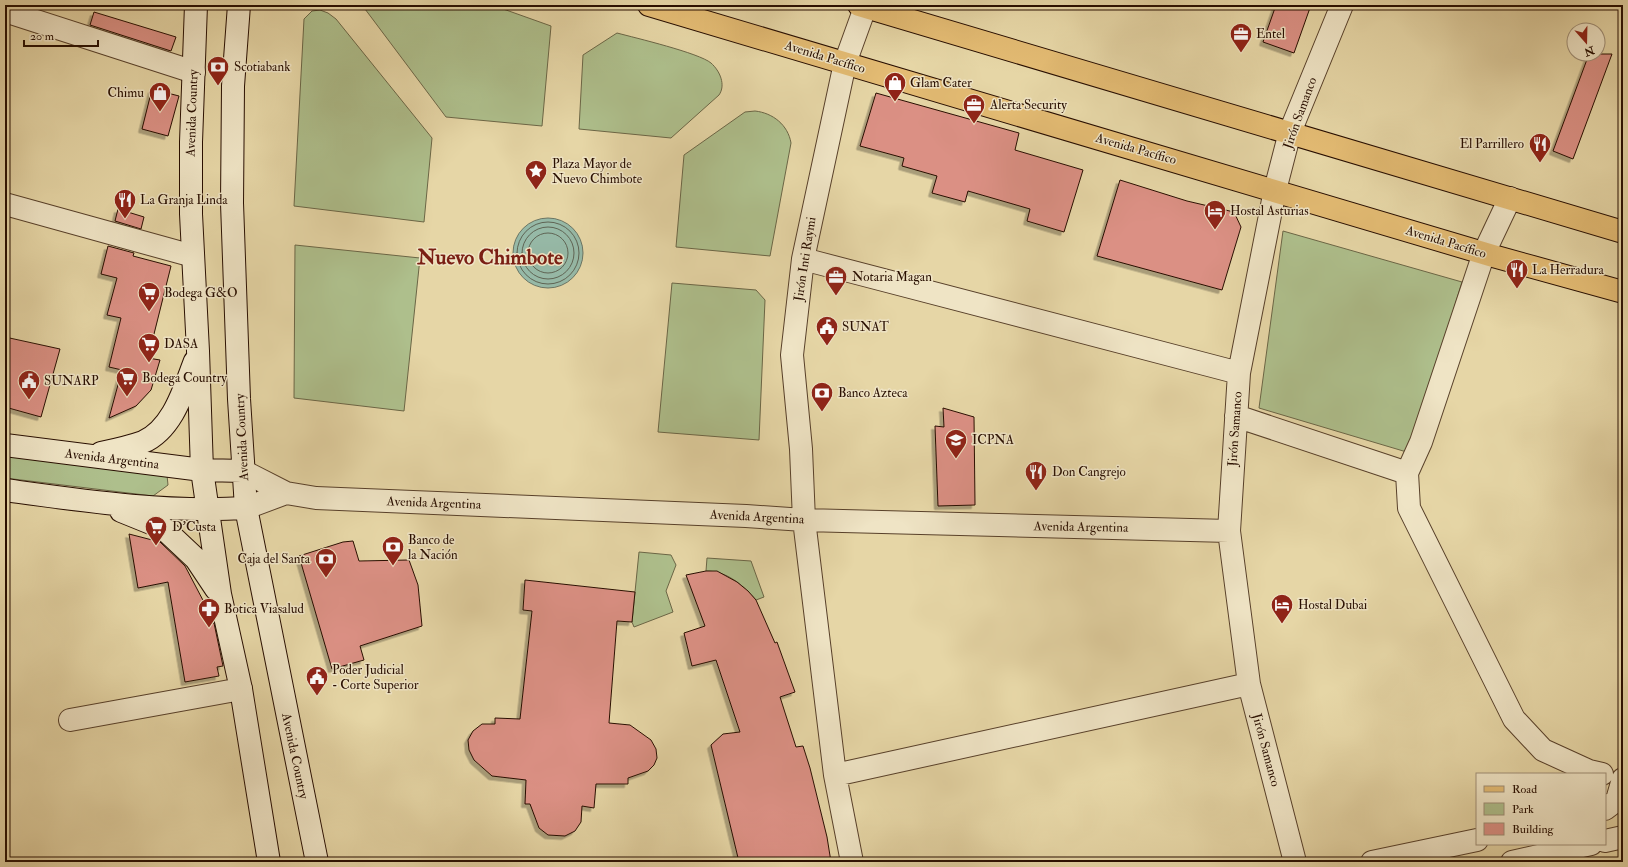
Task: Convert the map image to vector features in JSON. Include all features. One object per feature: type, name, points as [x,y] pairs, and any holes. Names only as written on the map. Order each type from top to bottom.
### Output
[{"type":"main road","name":"Avenida Pacífico","points":[[649,5],[1484,253],[1623,292]]},
{"type":"main road","points":[[863,6],[1623,232]]},
{"type":"street","name":"Avenida Country","points":[[196,5],[191,142],[193,256],[202,470],[220,594],[241,689],[269,862]]},
{"type":"street","name":"Avenida Country","points":[[239,5],[233,86],[232,202],[243,471],[246,508],[317,862]]},
{"type":"street","name":"Jirón Samanco","points":[[1295,862],[1249,684],[1229,531],[1239,373],[1275,190],[1290,132],[1342,5]]},
{"type":"street","name":"Jirón Inti Raymi","points":[[852,862],[834,775],[804,520],[802,450],[792,355],[803,259],[845,63],[863,6]]},
{"type":"street","points":[[5,11],[194,72]]},
{"type":"street","points":[[1510,198],[1484,253],[1422,442],[1407,473],[1409,508],[1514,719],[1543,750],[1589,771],[1598,773]]},
{"type":"street","points":[[5,204],[193,256]]},
{"type":"street","points":[[803,259],[1239,373]]},
{"type":"street","points":[[90,456],[144,441],[162,427],[178,406],[198,351]]},
{"type":"street","points":[[1236,416],[1407,473]]},
{"type":"street","name":"Avenida Argentina","points":[[5,445],[202,470],[243,471],[286,493],[316,498],[730,515],[804,520],[1229,531]]},
{"type":"street","points":[[5,490],[103,504],[207,511],[246,508],[286,493]]},
{"type":"street","points":[[103,504],[163,528],[196,559],[220,594]]},
{"type":"street","points":[[834,775],[1249,684]]},
{"type":"street","points":[[70,720],[241,689]]},
{"type":"street","points":[[1606,775],[1623,779],[1617,800],[1606,808]]},
{"type":"street","points":[[1606,841],[1623,837]]},
{"type":"street","points":[[1372,862],[1476,840]]},
{"type":"street","points":[[1512,862],[1587,845]]},
{"type":"green space","points":[[362,5],[492,5],[551,26],[542,126],[446,117]]},
{"type":"green space","points":[[320,10],[328,13],[336,19],[432,138],[424,222],[294,206],[304,19],[312,11]]},
{"type":"green space","points":[[617,33],[681,50],[711,63],[721,78],[722,87],[719,95],[671,138],[579,129],[583,55]]},
{"type":"green space","points":[[755,111],[768,114],[779,121],[787,131],[791,143],[770,256],[676,247],[684,155],[745,112]]},
{"type":"green space","points":[[1283,231],[1462,282],[1410,453],[1259,408]]},
{"type":"green space","points":[[295,245],[420,258],[404,411],[294,398]]},
{"type":"green space","points":[[672,283],[756,290],[765,300],[759,440],[658,432]]},
{"type":"green space","points":[[5,447],[166,465],[168,485],[153,496],[5,478]]},
{"type":"green space","points":[[639,552],[671,555],[676,565],[666,591],[673,612],[634,627],[632,622]]},
{"type":"green space","points":[[707,558],[751,561],[764,597],[756,600],[746,589],[728,576],[721,573],[706,571]]},
{"type":"water","points":[[548,218],[561,221],[573,228],[580,240],[583,253],[580,266],[573,278],[561,285],[548,288],[535,285],[523,278],[516,266],[513,253],[516,240],[523,228],[535,221]]},
{"type":"building","points":[[1276,5],[1311,5],[1294,53],[1263,42]]},
{"type":"building","points":[[94,12],[176,37],[171,51],[90,25]]},
{"type":"building","points":[[1606,54],[1612,54],[1573,159],[1553,151],[1586,62],[1606,62]]},
{"type":"building","name":"Chimu","points":[[152,89],[179,96],[168,136],[142,129]]},
{"type":"building","points":[[876,93],[1019,133],[1015,150],[1083,170],[1064,232],[1027,221],[1030,209],[968,191],[965,202],[932,193],[937,176],[902,166],[904,158],[860,146]]},
{"type":"building","points":[[1120,180],[1187,201],[1234,212],[1241,227],[1222,290],[1097,256]]},
{"type":"building","points":[[118,209],[144,217],[141,229],[115,221]]},
{"type":"building","points":[[108,246],[134,253],[133,256],[171,266],[148,358],[160,360],[151,390],[136,406],[109,418],[122,370],[109,367],[121,318],[107,315],[117,278],[101,274]]},
{"type":"building","points":[[5,337],[60,349],[41,417],[5,407]]},
{"type":"building","name":"ICPNA","points":[[943,408],[974,417],[975,505],[938,506],[935,426],[944,427]]},
{"type":"building","points":[[129,534],[160,542],[185,566],[206,606],[209,624],[214,623],[223,666],[217,667],[219,676],[185,682],[168,582],[138,588]]},
{"type":"building","points":[[353,541],[359,561],[409,560],[418,585],[422,626],[360,646],[364,660],[332,669],[299,556],[343,542]]},
{"type":"building","points":[[706,571],[717,571],[737,582],[748,591],[756,600],[775,643],[777,642],[795,692],[780,697],[796,747],[803,746],[810,768],[827,837],[831,862],[739,862],[711,745],[723,734],[740,732],[716,660],[692,666],[684,633],[705,626],[686,575]]},
{"type":"building","points":[[525,580],[635,592],[632,622],[617,621],[609,723],[630,725],[651,740],[656,749],[657,758],[654,765],[648,771],[628,778],[628,784],[596,784],[594,808],[582,806],[581,822],[575,831],[565,836],[548,835],[539,828],[530,804],[525,804],[526,780],[492,776],[474,760],[469,750],[468,740],[473,731],[482,724],[495,724],[495,718],[520,719],[532,611],[523,610]]},
{"type":"place","name":"Entel","points":[[1241,54]]},
{"type":"place","name":"Scotiabank","points":[[218,86]]},
{"type":"place","name":"Glam Cater","points":[[895,102]]},
{"type":"place","name":"Chimu","points":[[160,112]]},
{"type":"place","name":"Alerta Security","points":[[974,124]]},
{"type":"place","name":"El Parrillero","points":[[1540,164]]},
{"type":"place","name":"Plaza Mayor de Nuevo Chimbote","points":[[536,190]]},
{"type":"place","name":"La Granja Linda","points":[[125,220]]},
{"type":"place","name":"Hostal Asturias","points":[[1215,230]]},
{"type":"place","name":"La Herradura","points":[[1517,290]]},
{"type":"place","name":"Notaria Magan","points":[[836,296]]},
{"type":"place","name":"Bodega G&O","points":[[149,312]]},
{"type":"place","name":"SUNAT","points":[[827,346]]},
{"type":"place","name":"DASA","points":[[149,364]]},
{"type":"place","name":"Bodega Country","points":[[127,398]]},
{"type":"place","name":"SUNARP","points":[[29,400]]},
{"type":"place","name":"Banco Azteca","points":[[822,412]]},
{"type":"place","name":"ICPNA","points":[[956,460]]},
{"type":"place","name":"Don Cangrejo","points":[[1036,492]]},
{"type":"place","name":"D'Custa","points":[[156,546]]},
{"type":"place","name":"Banco de la Nación","points":[[393,566]]},
{"type":"place","name":"Caja del Santa","points":[[326,578]]},
{"type":"place","name":"Hostal Dubai","points":[[1282,624]]},
{"type":"place","name":"Botica Viasalud","points":[[209,628]]},
{"type":"place","name":"Poder Judicial - Corte Superior","points":[[317,696]]},
{"type":"district","name":"Nuevo Chimbote","points":[[490,257]]}]
